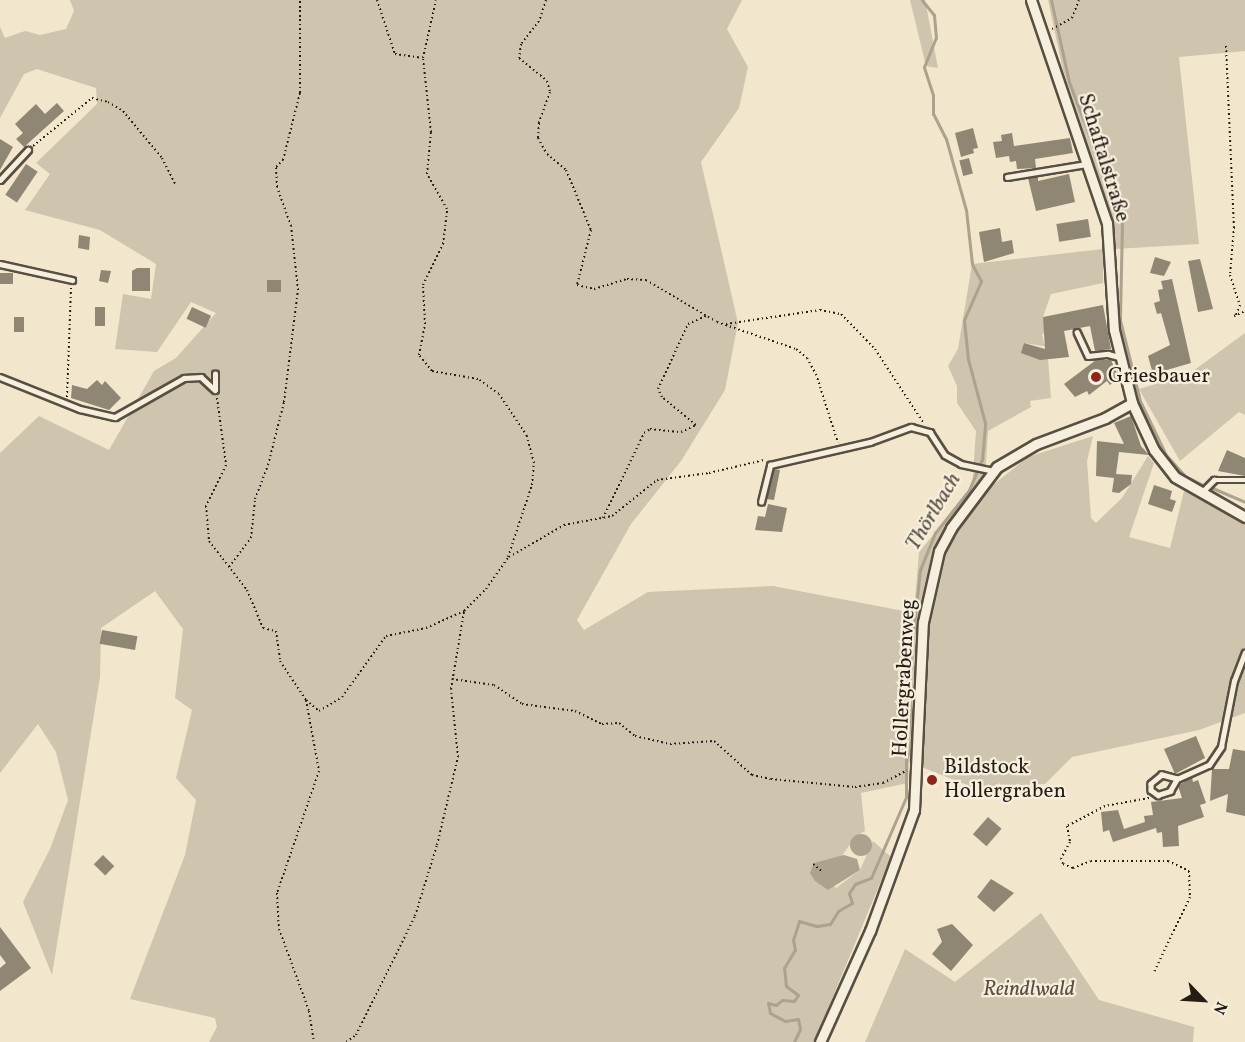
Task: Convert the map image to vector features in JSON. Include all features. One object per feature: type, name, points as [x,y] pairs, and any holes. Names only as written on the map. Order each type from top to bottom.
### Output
[{"type":"street","name":"Schaftalstraße","points":[[1031,0],[1089,163],[1107,223],[1114,330],[1132,403],[1154,450],[1175,477],[1245,517]]},
{"type":"street","name":"Hollergrabenweg","points":[[820,1042],[870,931],[914,810],[924,622],[931,576],[951,528],[994,471],[1036,444],[1105,418],[1132,403]]},
{"type":"lane","points":[[0,180],[28,150]]},
{"type":"lane","points":[[1007,177],[1089,163]]},
{"type":"lane","points":[[0,264],[72,280]]},
{"type":"lane","points":[[1077,332],[1088,356],[1107,354],[1119,357]]},
{"type":"lane","points":[[215,374],[215,390]]},
{"type":"lane","points":[[0,377],[67,401],[80,409],[115,417],[184,378],[201,376],[215,390]]},
{"type":"lane","points":[[761,502],[770,465],[792,458],[845,448],[911,427],[930,432],[945,455],[961,464],[984,467],[994,471]]},
{"type":"lane","points":[[1202,492],[1214,480],[1245,480]]},
{"type":"lane","points":[[1177,779],[1170,791],[1158,795],[1150,790],[1151,784],[1162,776],[1177,779],[1209,765],[1221,747],[1234,681],[1245,652]]},
{"type":"path","points":[[229,567],[251,538],[255,499],[284,402],[298,290],[291,226],[277,187],[276,167],[283,160],[300,93],[300,0]]},
{"type":"path","points":[[378,0],[395,54],[423,58]]},
{"type":"path","points":[[215,390],[226,465],[206,506],[209,541],[247,590],[263,628],[276,631],[280,661],[306,700],[318,711],[342,697],[386,636],[426,628],[464,611],[486,589],[508,557],[532,485],[534,463],[526,436],[499,394],[477,379],[432,371],[419,355],[425,324],[423,285],[443,244],[447,209],[427,174],[431,132],[423,58],[436,0]]},
{"type":"path","points":[[546,0],[539,21],[521,44],[519,58],[547,81],[550,92],[539,123],[538,138],[547,153],[566,170],[591,230],[577,285],[594,289],[627,279],[646,280],[706,316],[724,324],[783,342],[807,358],[816,374],[837,442],[845,448]]},
{"type":"path","points":[[1050,30],[1064,25],[1072,18],[1079,0]]},
{"type":"path","points":[[1226,46],[1234,227],[1230,275],[1240,305],[1235,315],[1245,311]]},
{"type":"path","points":[[28,150],[92,98],[123,111],[162,158],[175,184]]},
{"type":"path","points":[[67,401],[72,280]]},
{"type":"path","points":[[724,324],[820,310],[841,314],[875,349],[930,432]]},
{"type":"path","points":[[603,518],[644,433],[650,429],[681,432],[696,425],[662,397],[658,389],[688,324],[706,316]]},
{"type":"path","points":[[508,557],[564,525],[612,516],[657,480],[709,473],[771,458]]},
{"type":"path","points":[[346,1042],[356,1035],[415,916],[437,845],[458,757],[452,679],[464,611]]},
{"type":"path","points":[[452,679],[494,685],[522,704],[575,711],[602,724],[619,723],[635,736],[670,744],[714,741],[752,775],[771,779],[855,787],[883,783],[904,771]]},
{"type":"path","points":[[306,700],[319,771],[277,892],[279,929],[309,1011],[314,1042]]},
{"type":"path","points":[[1151,798],[1105,806],[1067,826],[1070,842],[1061,858],[1063,864],[1074,868],[1091,861],[1168,861],[1189,871],[1190,897],[1154,972]]},
{"type":"path","points":[[813,864],[823,872]]},
{"type":"green space","points":[[70,0],[742,0],[727,29],[748,67],[739,108],[701,162],[738,323],[725,390],[681,461],[631,524],[577,620],[584,630],[648,592],[773,586],[914,613],[919,552],[972,489],[976,431],[957,403],[957,386],[948,366],[958,349],[972,264],[1103,249],[1103,283],[1051,294],[1043,317],[1046,333],[1042,334],[1044,344],[1049,343],[1050,347],[1024,343],[1022,353],[1048,358],[1051,398],[1030,401],[1031,407],[988,431],[985,477],[993,485],[1028,457],[1093,436],[1087,461],[1091,518],[1096,523],[1122,498],[1148,456],[1154,463],[1129,537],[1170,548],[1184,491],[1232,513],[1245,514],[1245,713],[1199,730],[1072,757],[1045,784],[972,787],[909,762],[908,783],[861,793],[865,831],[856,836],[841,857],[812,865],[836,888],[860,870],[873,841],[891,857],[814,1042],[209,1042],[217,1027],[215,1018],[130,999],[185,855],[196,800],[176,778],[192,710],[175,698],[183,629],[155,591],[101,628],[100,677],[52,975],[23,902],[50,849],[68,800],[56,752],[38,724],[0,773],[0,453],[39,416],[109,450],[154,371],[176,358],[216,313],[191,302],[157,352],[115,349],[123,294],[151,299],[156,264],[100,230],[25,210],[50,174],[36,163],[97,104],[96,88],[37,69],[24,74],[0,118],[0,27],[5,38],[25,31],[40,35],[66,29],[74,11]]},
{"type":"green space","points":[[910,0],[925,0],[938,68],[926,66]]},
{"type":"green space","points":[[1048,0],[1245,0],[1245,51],[1179,57],[1199,244],[1115,249],[1112,217],[1063,70]]},
{"type":"green space","points":[[1245,333],[1245,415],[1239,412],[1180,461],[1139,389],[1189,374]]},
{"type":"green space","name":"Reindlwald","points":[[1041,913],[1099,1000],[1194,1027],[1193,1042],[865,1042],[905,949],[955,982]]},
{"type":"shaded area","points":[[861,834],[869,837],[872,845],[869,853],[861,856],[853,853],[850,845],[853,837]]},
{"type":"shaded area","points":[[844,855],[857,859],[860,870],[828,890],[815,881],[810,873],[814,863]]},
{"type":"building","points":[[57,103],[64,111],[24,147],[16,139],[23,133],[15,124],[36,104],[45,114]]},
{"type":"building","points":[[973,128],[978,148],[973,149],[974,153],[961,157],[955,133]]},
{"type":"building","points":[[1012,133],[1014,146],[1070,138],[1073,153],[1035,159],[1036,168],[1017,169],[1016,161],[1010,162],[1009,156],[996,158],[993,142],[1002,141],[1001,135]]},
{"type":"building","points":[[0,139],[13,147],[0,170]]},
{"type":"building","points":[[969,158],[973,174],[963,176],[959,160]]},
{"type":"building","points":[[26,164],[38,172],[17,203],[5,195]]},
{"type":"building","points":[[1069,174],[1075,202],[1036,211],[1028,178],[1038,177],[1038,181]]},
{"type":"building","points":[[1088,219],[1091,237],[1059,242],[1056,224]]},
{"type":"building","points":[[1000,228],[1002,242],[1012,240],[1014,253],[984,262],[979,232]]},
{"type":"building","points":[[79,235],[90,237],[89,250],[78,248]]},
{"type":"building","points":[[1155,257],[1171,262],[1164,276],[1150,273]]},
{"type":"building","points":[[1200,259],[1213,309],[1198,312],[1188,261]]},
{"type":"building","points":[[137,268],[150,268],[150,291],[132,291],[132,271]]},
{"type":"building","points":[[101,270],[111,271],[108,283],[99,281]]},
{"type":"building","points":[[0,273],[13,273],[13,284],[0,284]]},
{"type":"building","points":[[1172,279],[1191,363],[1153,374],[1148,356],[1170,345],[1161,313],[1157,314],[1154,303],[1160,301],[1158,290],[1163,289],[1161,281]]},
{"type":"building","points":[[267,280],[281,280],[281,292],[267,292]]},
{"type":"building","points":[[1103,305],[1111,349],[1095,351],[1090,326],[1064,331],[1069,357],[1040,360],[1021,353],[1024,343],[1045,349],[1043,317]]},
{"type":"building","points":[[95,307],[105,307],[105,326],[95,326]]},
{"type":"building","points":[[192,307],[211,316],[206,328],[187,319]]},
{"type":"building","points":[[14,317],[24,317],[24,332],[14,332]]},
{"type":"building","name":"Griesbauer","points":[[1096,360],[1111,360],[1119,378],[1110,385],[1107,381],[1089,395],[1087,391],[1075,397],[1064,384]]},
{"type":"building","points":[[97,380],[102,385],[105,381],[121,398],[109,410],[71,398],[72,385],[87,389]]},
{"type":"building","points":[[1131,416],[1141,446],[1149,455],[1119,452],[1116,474],[1132,475],[1131,484],[1119,493],[1112,492],[1114,478],[1096,476],[1097,441],[1124,444],[1114,423]]},
{"type":"building","points":[[1227,450],[1245,458],[1245,476],[1218,471]]},
{"type":"building","points":[[774,469],[780,470],[774,500],[766,499]]},
{"type":"building","points":[[1154,485],[1172,491],[1170,499],[1176,501],[1172,512],[1148,504]]},
{"type":"building","points":[[768,504],[787,508],[782,532],[755,530],[758,516],[765,517]]},
{"type":"building","points":[[102,630],[137,636],[135,650],[100,644]]},
{"type":"building","points":[[1196,736],[1205,758],[1175,774],[1164,749]]},
{"type":"building","points":[[1233,749],[1245,751],[1245,816],[1226,812],[1228,794],[1210,801],[1212,769],[1229,769]]},
{"type":"building","points":[[1192,777],[1193,782],[1198,780],[1206,803],[1200,805],[1204,817],[1178,826],[1179,846],[1163,847],[1162,832],[1157,833],[1156,828],[1113,842],[1109,830],[1103,832],[1101,812],[1118,810],[1124,829],[1145,822],[1144,816],[1153,815],[1151,802],[1182,798],[1178,786]]},
{"type":"building","points":[[988,817],[1002,829],[986,846],[973,834]]},
{"type":"building","points":[[103,855],[114,866],[105,876],[94,864]]},
{"type":"building","points":[[991,879],[1014,893],[994,912],[977,897]]},
{"type":"building","points":[[952,924],[973,945],[951,971],[932,954],[942,942],[937,929]]},
{"type":"building","points":[[0,927],[31,968],[0,991],[0,968],[6,963],[0,955]]},
{"type":"waterway","name":"Thörlbach","points":[[794,1042],[800,1029],[798,1019],[785,1021],[770,1013],[768,1003],[776,1005],[782,1000],[794,1001],[798,995],[786,986],[784,968],[795,950],[793,940],[799,921],[817,926],[830,924],[838,911],[852,903],[849,893],[855,884],[871,878],[906,797],[906,760],[912,738],[908,680],[920,570],[935,533],[969,490],[982,460],[985,423],[968,359],[964,320],[981,281],[972,264],[966,210],[946,139],[933,114],[933,95],[924,67],[936,38],[934,15],[922,0]]},
{"type":"waterway","points":[[1051,0],[1069,82],[1122,222],[1120,320],[1140,401],[1166,455],[1185,476],[1201,484]]},
{"type":"waterway","points":[[1210,487],[1245,502]]},
{"type":"place","name":"Griesbauer","points":[[1096,377]]},
{"type":"place","name":"Bildstock Hollergraben","points":[[932,780]]}]
